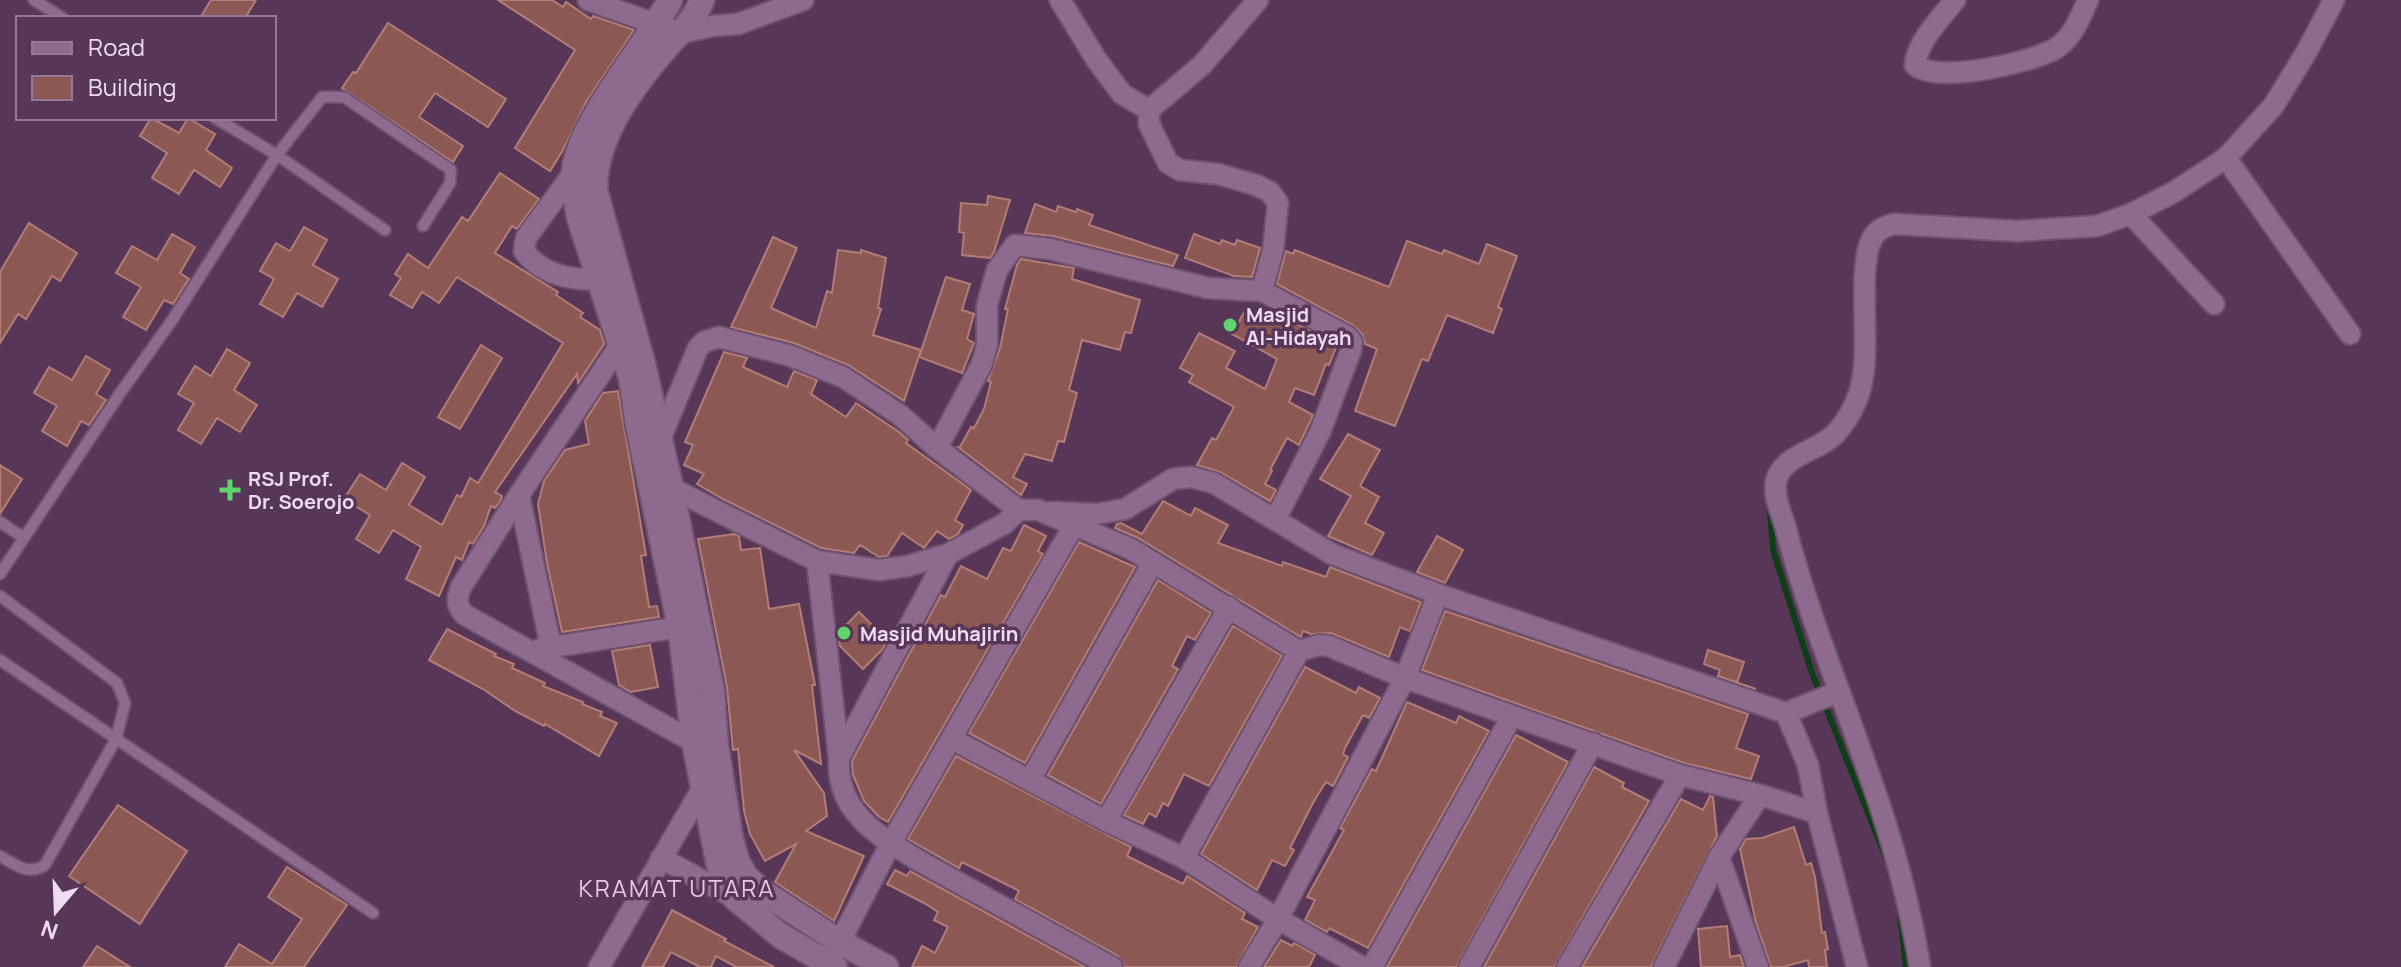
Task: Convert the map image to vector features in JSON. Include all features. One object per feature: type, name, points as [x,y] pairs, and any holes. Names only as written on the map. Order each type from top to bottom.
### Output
[{"type":"street","points":[[588,0],[681,33],[738,24],[803,0]]},
{"type":"street","points":[[670,0],[581,139],[574,172],[579,217],[608,278],[671,488],[712,690],[703,787],[719,866],[735,898]]},
{"type":"street","points":[[608,278],[595,172],[603,142],[644,75],[693,21],[702,0]]},
{"type":"street","points":[[1060,0],[1096,59],[1122,94],[1149,117],[1160,152],[1168,163],[1180,170],[1218,174],[1256,185],[1270,192],[1278,203],[1273,250],[1262,291]]},
{"type":"street","points":[[1149,117],[1202,65],[1258,0]]},
{"type":"street","points":[[1955,0],[1920,47],[1915,65],[1918,68],[1952,74],[1975,71],[2053,50],[2070,36],[2088,0]]},
{"type":"street","points":[[1920,967],[1906,891],[1879,802],[1838,692],[1791,548],[1776,491],[1776,481],[1790,462],[1835,435],[1857,402],[1864,371],[1867,260],[1871,239],[1884,227],[1894,224],[2017,231],[2097,226],[2131,214],[2174,192],[2226,158],[2274,105],[2334,0]]},
{"type":"street","points":[[2226,158],[2350,334]]},
{"type":"street","points":[[574,172],[526,238],[524,251],[535,262],[559,275],[608,278]]},
{"type":"street","points":[[2131,214],[2214,304]]},
{"type":"street","points":[[937,448],[982,364],[987,345],[987,305],[997,270],[1015,245],[1050,249],[1208,288],[1262,291],[1347,336],[1352,342],[1320,432],[1275,520]]},
{"type":"street","points":[[659,442],[698,348],[704,342],[719,337],[791,356],[843,377],[900,415],[937,448],[1029,510],[1131,549],[1299,651]]},
{"type":"street","points":[[628,341],[519,495],[461,587],[458,607],[465,615],[528,650],[705,743]]},
{"type":"street","points":[[628,341],[638,426],[705,743],[731,840],[746,877],[766,894],[840,942],[886,967]]},
{"type":"street","points":[[671,488],[817,561],[879,570],[908,566],[948,554],[1029,510],[1075,514],[1125,509],[1173,479],[1191,477],[1214,483],[1332,554],[1438,594],[1796,709],[1838,692]]},
{"type":"street","points":[[519,495],[551,647]]},
{"type":"street","points":[[661,858],[735,898],[781,936],[832,966],[840,942],[891,843],[1073,527]]},
{"type":"street","points":[[839,758],[948,554]]},
{"type":"street","points":[[817,561],[839,758],[838,778],[855,814],[921,862],[1112,967]]},
{"type":"street","points":[[1030,780],[1152,564]]},
{"type":"street","points":[[1249,967],[1278,919],[1405,678],[1438,594]]},
{"type":"street","points":[[1106,821],[1229,607]]},
{"type":"street","points":[[528,650],[680,627]]},
{"type":"street","points":[[1184,858],[1299,651],[1319,645],[1329,646],[1405,678],[1680,775],[1817,813]]},
{"type":"street","points":[[1796,709],[1817,813],[1857,967]]},
{"type":"street","points":[[1372,967],[1512,716]]},
{"type":"street","points":[[952,739],[1106,821],[1184,858],[1278,919],[1362,967]]},
{"type":"street","points":[[1469,967],[1593,743]]},
{"type":"street","points":[[1567,967],[1680,775]]},
{"type":"street","points":[[600,967],[703,787]]},
{"type":"street","points":[[1664,967],[1719,857],[1760,795]]},
{"type":"street","points":[[1719,857],[1758,967]]},
{"type":"lane","points":[[34,0],[60,16]]},
{"type":"lane","points":[[0,574],[173,319],[277,155],[322,97],[344,97],[451,170],[450,183],[423,226]]},
{"type":"lane","points":[[218,120],[277,155],[385,230]]},
{"type":"lane","points":[[0,522],[24,538]]},
{"type":"lane","points":[[0,596],[117,683],[125,703],[116,739],[45,865],[36,871],[25,870],[0,856]]},
{"type":"lane","points":[[0,660],[373,913]]},
{"type":"building","points":[[211,0],[256,0],[246,16],[201,16]]},
{"type":"building","points":[[498,0],[552,0],[563,7],[566,2],[591,19],[593,16],[634,30],[586,102],[550,171],[515,148],[575,50]]},
{"type":"building","points":[[388,23],[506,99],[488,127],[435,93],[419,117],[463,146],[453,162],[342,88],[353,72],[356,73]]},
{"type":"building","points":[[150,120],[179,133],[187,120],[191,120],[215,134],[206,150],[232,168],[220,187],[194,170],[179,194],[152,178],[167,153],[140,136]]},
{"type":"building","points":[[500,173],[539,199],[517,229],[512,226],[495,253],[558,292],[556,295],[583,313],[580,317],[600,330],[604,344],[578,383],[577,374],[495,492],[502,496],[500,502],[495,508],[491,506],[484,526],[473,544],[469,542],[462,560],[456,557],[439,596],[406,579],[421,547],[393,530],[379,553],[356,539],[370,515],[344,499],[360,474],[386,490],[402,463],[425,477],[409,505],[442,525],[457,495],[461,497],[470,478],[478,483],[563,343],[457,277],[439,303],[422,292],[412,308],[390,295],[401,278],[395,274],[408,254],[428,268],[462,217],[468,221]]},
{"type":"building","points":[[988,196],[1010,200],[994,252],[990,258],[962,255],[964,233],[959,232],[961,203],[987,205]]},
{"type":"building","points":[[1035,204],[1056,212],[1058,206],[1076,212],[1077,209],[1093,215],[1089,225],[1178,255],[1173,266],[1053,236],[1025,233]]},
{"type":"building","points":[[29,223],[77,253],[60,281],[52,276],[26,319],[18,314],[0,343],[0,272]]},
{"type":"building","points":[[304,227],[327,240],[313,265],[338,279],[322,307],[297,293],[283,317],[260,304],[274,279],[260,271],[276,243],[290,251]]},
{"type":"building","points":[[172,234],[195,247],[180,273],[189,279],[173,304],[164,300],[146,330],[123,317],[141,287],[116,273],[132,246],[157,260]]},
{"type":"building","points":[[1194,234],[1220,244],[1222,240],[1235,245],[1237,240],[1260,248],[1252,277],[1234,276],[1185,258]]},
{"type":"building","points":[[773,237],[797,248],[771,308],[816,328],[827,291],[832,293],[838,250],[861,253],[861,250],[886,258],[878,308],[881,309],[873,335],[921,350],[904,401],[848,365],[794,343],[731,327]]},
{"type":"building","points":[[1407,241],[1442,254],[1444,250],[1479,264],[1487,244],[1517,256],[1498,307],[1502,309],[1493,333],[1447,315],[1428,361],[1422,359],[1395,426],[1355,411],[1377,349],[1365,344],[1362,334],[1353,325],[1277,284],[1286,251],[1293,254],[1295,250],[1389,287]]},
{"type":"building","points":[[1021,259],[1074,268],[1072,279],[1140,300],[1131,333],[1125,332],[1120,350],[1082,340],[1069,390],[1077,393],[1064,442],[1058,441],[1052,461],[1025,454],[1013,477],[1027,484],[1021,495],[958,447],[971,427],[974,428],[984,409],[991,382],[988,381],[1000,348],[1008,309],[1005,309]]},
{"type":"building","points":[[946,277],[970,284],[962,310],[974,314],[967,339],[974,343],[962,373],[919,357]]},
{"type":"building","points":[[1246,309],[1274,324],[1278,314],[1337,345],[1314,395],[1295,388],[1289,402],[1313,415],[1299,445],[1287,438],[1270,470],[1265,484],[1276,490],[1270,501],[1220,472],[1197,465],[1212,438],[1216,440],[1234,407],[1189,382],[1193,375],[1180,368],[1199,333],[1235,351],[1226,368],[1265,389],[1277,359],[1232,334]]},
{"type":"building","points":[[481,345],[502,358],[460,429],[438,417]]},
{"type":"building","points":[[227,349],[250,363],[234,390],[257,405],[240,432],[217,418],[201,444],[178,430],[194,403],[178,394],[195,366],[211,376]]},
{"type":"building","points":[[724,352],[747,358],[743,367],[787,387],[794,371],[817,380],[811,394],[846,417],[856,403],[899,432],[908,440],[906,443],[971,490],[955,520],[963,525],[958,534],[949,539],[937,531],[924,548],[902,533],[887,556],[879,557],[860,545],[854,553],[821,548],[697,484],[704,474],[684,465],[693,445],[685,442]]},
{"type":"building","points":[[86,356],[110,370],[96,394],[106,400],[89,425],[81,421],[67,446],[42,431],[57,406],[34,393],[49,367],[72,380]]},
{"type":"building","points":[[618,391],[646,555],[641,556],[649,607],[657,606],[659,617],[562,632],[538,504],[544,481],[565,450],[589,444],[585,421],[603,393]]},
{"type":"building","points":[[1348,434],[1380,450],[1360,486],[1379,497],[1365,523],[1384,533],[1372,555],[1328,536],[1351,496],[1320,479]]},
{"type":"building","points":[[0,465],[22,479],[0,514]]},
{"type":"building","points":[[1163,501],[1191,516],[1195,508],[1228,525],[1218,543],[1282,566],[1283,562],[1326,577],[1330,567],[1421,602],[1410,631],[1400,627],[1389,657],[1331,633],[1311,634],[1303,631],[1301,637],[1138,538],[1115,528],[1121,523],[1142,534]]},
{"type":"building","points":[[1024,525],[1046,536],[1038,551],[1043,554],[888,822],[864,801],[853,775],[852,761],[941,595],[945,597],[961,566],[987,579],[1003,548],[1011,551]]},
{"type":"building","points":[[739,536],[741,550],[760,548],[769,609],[799,604],[815,685],[812,685],[821,764],[794,750],[824,793],[827,816],[806,831],[864,856],[834,921],[775,882],[796,844],[765,861],[750,834],[744,811],[738,749],[733,750],[727,687],[698,539]]},
{"type":"building","points":[[1437,536],[1463,550],[1445,583],[1417,572]]},
{"type":"building","points":[[1079,542],[1135,567],[1025,763],[969,733]]},
{"type":"building","points":[[1158,580],[1211,613],[1195,640],[1187,636],[1172,666],[1178,669],[1101,804],[1048,775]]},
{"type":"building","points":[[1445,611],[1748,714],[1736,748],[1759,756],[1751,779],[1684,763],[1422,670]]},
{"type":"building","points":[[859,612],[887,640],[883,649],[863,669],[840,646],[838,633]]},
{"type":"building","points":[[1233,626],[1282,656],[1209,786],[1184,774],[1168,806],[1163,803],[1156,817],[1149,813],[1143,824],[1124,815]]},
{"type":"building","points":[[447,629],[514,664],[512,668],[545,683],[543,686],[583,702],[602,712],[600,716],[617,723],[599,756],[429,660]]},
{"type":"building","points":[[650,645],[658,687],[631,692],[619,685],[612,651]]},
{"type":"building","points":[[1708,650],[1744,662],[1737,683],[1718,676],[1720,670],[1704,664]]},
{"type":"building","points":[[1305,667],[1356,693],[1359,687],[1380,698],[1369,718],[1363,715],[1345,748],[1343,754],[1348,757],[1333,786],[1326,782],[1314,801],[1290,848],[1294,850],[1285,866],[1272,860],[1257,890],[1201,854]]},
{"type":"building","points":[[1407,702],[1456,723],[1459,716],[1489,731],[1368,948],[1329,928],[1327,932],[1305,920],[1315,900],[1307,897],[1344,830],[1340,828],[1372,769],[1376,771]]},
{"type":"building","points":[[1516,735],[1568,762],[1456,967],[1387,967]]},
{"type":"building","points":[[956,756],[1131,847],[1127,856],[1183,884],[1187,876],[1245,913],[1242,919],[1258,927],[1236,967],[1125,967],[1118,956],[1015,899],[1019,891],[962,862],[959,868],[908,839]]},
{"type":"building","points":[[1594,767],[1649,801],[1554,967],[1484,967]]},
{"type":"building","points":[[1710,796],[1713,797],[1717,836],[1651,967],[1582,967],[1681,799],[1703,810]]},
{"type":"building","points":[[118,805],[187,851],[140,924],[69,876]]},
{"type":"building","points":[[1794,827],[1806,865],[1811,863],[1815,877],[1822,933],[1825,932],[1828,949],[1825,950],[1827,967],[1809,967],[1808,960],[1771,967],[1756,923],[1740,849],[1746,839],[1762,838]]},
{"type":"building","points":[[287,867],[347,905],[304,967],[225,967],[239,944],[272,964],[302,919],[268,897]]},
{"type":"building","points":[[895,870],[907,876],[910,871],[1085,967],[912,967],[922,946],[935,953],[948,927],[934,920],[938,912],[887,884]]},
{"type":"building","points":[[672,910],[774,967],[736,967],[716,956],[711,967],[700,967],[671,952],[663,967],[642,967]]},
{"type":"building","points":[[1727,926],[1730,957],[1740,955],[1744,967],[1701,967],[1698,929]]},
{"type":"building","points":[[1281,940],[1292,946],[1294,943],[1315,955],[1309,967],[1264,967]]},
{"type":"building","points":[[97,946],[130,967],[83,967]]},
{"type":"waterway","points":[[1770,509],[1773,550],[1812,673],[1886,858]]},
{"type":"waterway","points":[[1900,915],[1906,967]]},
{"type":"place","name":"Masjid Al-Hidayah","points":[[1230,325]]},
{"type":"place","name":"RSJ Prof. Dr. Soerojo","points":[[230,490]]},
{"type":"place","name":"Masjid Muhajirin","points":[[844,633]]},
{"type":"district","name":"KRAMAT UTARA","points":[[677,887]]}]
